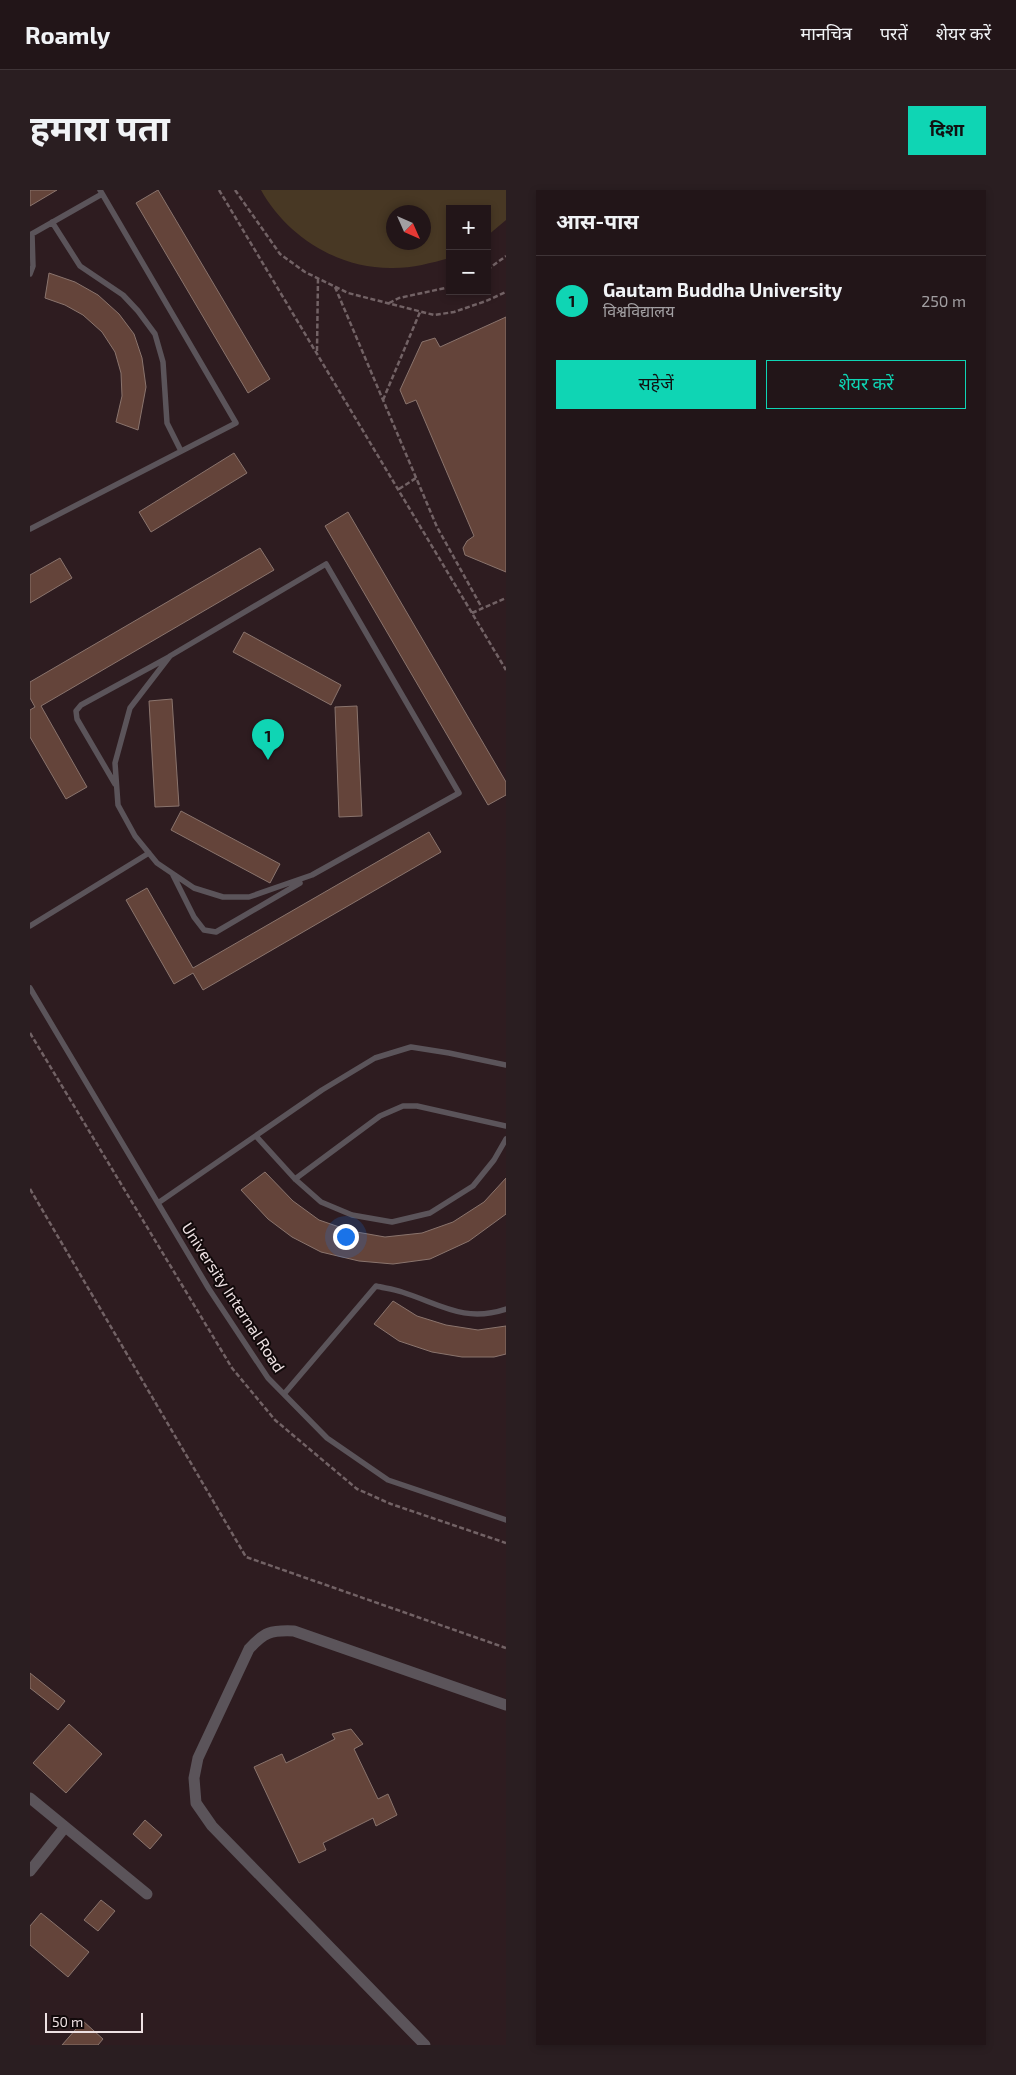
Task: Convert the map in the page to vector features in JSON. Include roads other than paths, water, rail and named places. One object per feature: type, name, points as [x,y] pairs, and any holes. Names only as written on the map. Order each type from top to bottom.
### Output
[{"type":"street","points":[[425,2045],[212,1826],[196,1803],[194,1778],[198,1758],[249,1649],[259,1638],[274,1630],[294,1631],[506,1705]]},
{"type":"street","points":[[30,1798],[147,1894]]},
{"type":"street","points":[[30,1871],[66,1827]]},
{"type":"lane","points":[[30,274],[34,266],[31,234],[101,192],[236,423],[30,529]]},
{"type":"lane","points":[[52,222],[80,266],[123,295],[138,311],[154,334],[163,362],[167,424],[181,452]]},
{"type":"lane","points":[[116,787],[77,719],[76,711],[82,705],[170,656],[326,564],[459,793],[312,875],[216,932],[204,930],[194,917],[172,873]]},
{"type":"lane","points":[[170,656],[130,708],[115,763],[118,805],[135,836],[158,863],[172,873],[194,888],[223,897],[249,897],[312,875]]},
{"type":"lane","points":[[30,926],[149,853]]},
{"type":"lane","name":"University Internal Road","points":[[30,988],[209,1289],[268,1378],[327,1438],[388,1480],[506,1520]]},
{"type":"lane","points":[[158,1203],[322,1090],[375,1058],[411,1047],[506,1065]]},
{"type":"lane","points":[[295,1179],[380,1116],[403,1106],[417,1106],[506,1126]]},
{"type":"lane","points":[[256,1136],[295,1179],[321,1202],[352,1215],[392,1222],[430,1213],[473,1186],[494,1160],[506,1139]]},
{"type":"lane","points":[[284,1394],[376,1286],[402,1292],[441,1308],[469,1314],[506,1310]]},
{"type":"place","name":"Gautam Buddha University","points":[[268,760]]}]
